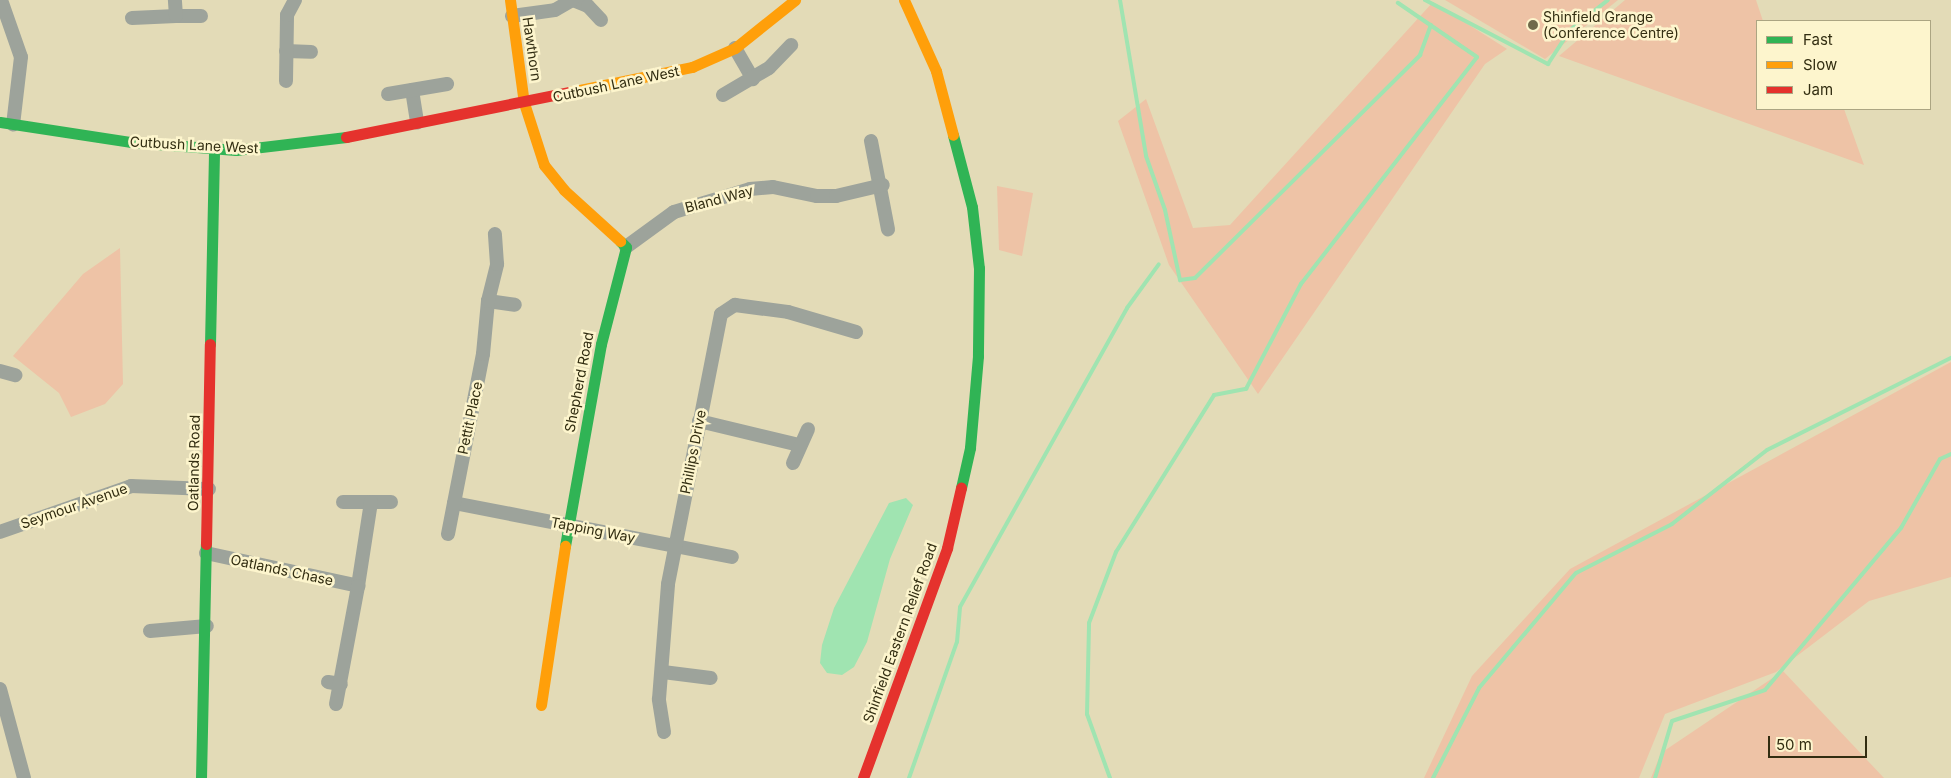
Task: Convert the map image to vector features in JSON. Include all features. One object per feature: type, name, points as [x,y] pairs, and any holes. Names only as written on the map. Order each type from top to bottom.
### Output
[{"type":"street","points":[[1,0],[21,57],[6,124]]},
{"type":"street","points":[[175,0],[176,16]]},
{"type":"street","points":[[286,81],[287,15],[295,0]]},
{"type":"street","name":"Hawthorn","points":[[510,0],[524,103]]},
{"type":"street","points":[[512,16],[555,10],[572,0],[588,6],[600,20]]},
{"type":"street","name":"Cutbush Lane West","points":[[6,124],[122,141],[214,148],[280,148],[524,103],[672,73],[735,48],[795,0]]},
{"type":"street","name":"Shinfield Eastern Relief Road","points":[[864,778],[947,548],[970,448],[978,356],[978,268],[972,207],[936,71],[904,0]]},
{"type":"street","points":[[132,18],[201,16]]},
{"type":"street","points":[[723,95],[753,79],[791,45]]},
{"type":"street","points":[[735,48],[753,79]]},
{"type":"street","points":[[286,51],[311,52]]},
{"type":"street","points":[[388,94],[447,84]]},
{"type":"street","points":[[412,90],[417,123]]},
{"type":"street","points":[[524,103],[544,165],[564,190],[626,247]]},
{"type":"street","points":[[871,141],[883,185],[888,228]]},
{"type":"street","name":"Oatlands Road","points":[[201,778],[207,626],[206,553],[209,489],[214,148]]},
{"type":"street","name":"Bland Way","points":[[626,247],[674,212],[750,189],[773,187],[817,196],[836,196],[883,185]]},
{"type":"street","name":"Pettit Place","points":[[448,534],[483,354],[488,301],[497,264],[495,234]]},
{"type":"street","name":"Shepherd Road","points":[[542,705],[567,526],[600,344],[626,247]]},
{"type":"street","points":[[488,301],[515,306]]},
{"type":"street","name":"Phillips Drive","points":[[664,732],[659,699],[663,672],[668,584],[721,314],[727,308],[735,305],[814,316],[856,332]]},
{"type":"street","points":[[0,371],[15,374]]},
{"type":"street","points":[[699,421],[799,445]]},
{"type":"street","points":[[793,463],[799,445],[808,429]]},
{"type":"street","name":"Seymour Avenue","points":[[0,532],[131,486],[209,489]]},
{"type":"street","points":[[343,502],[391,502]]},
{"type":"street","points":[[336,704],[335,683],[358,586],[371,502]]},
{"type":"street","name":"Tapping Way","points":[[454,503],[732,557]]},
{"type":"street","name":"Oatlands Chase","points":[[206,553],[358,586]]},
{"type":"street","points":[[150,631],[207,626]]},
{"type":"street","points":[[663,672],[711,678]]},
{"type":"street","points":[[1,694],[24,778]]},
{"type":"shaded area","name":"Shinfield Grange (Conference Centre)","points":[[1445,0],[1618,0],[1545,59]]},
{"type":"shaded area","points":[[1625,0],[1756,0],[1763,20],[1756,20],[1756,110],[1844,110],[1864,165],[1559,56]]},
{"type":"shaded area","points":[[1433,2],[1507,49],[1485,64],[1258,394],[1169,265],[1118,121],[1146,99],[1193,228],[1230,225]]},
{"type":"shaded area","points":[[997,186],[1033,193],[1022,256],[999,250]]},
{"type":"shaded area","points":[[120,248],[123,384],[105,404],[71,417],[59,393],[13,356],[83,274]]},
{"type":"shaded area","points":[[1951,362],[1951,577],[1869,601],[1776,672],[1665,714],[1639,778],[1424,778],[1472,676],[1570,569]]},
{"type":"shaded area","points":[[906,498],[913,505],[890,559],[867,642],[854,667],[842,675],[827,673],[820,663],[822,645],[834,608],[889,503]]},
{"type":"shaded area","points":[[1783,671],[1884,778],[1651,778],[1661,753]]},
{"type":"waterway","points":[[1120,0],[1146,156],[1165,210],[1180,280],[1195,278],[1420,55],[1431,25]]},
{"type":"waterway","points":[[1425,0],[1548,64],[1570,30],[1608,0]]},
{"type":"waterway","points":[[1110,778],[1087,714],[1089,623],[1116,552],[1214,395],[1246,389],[1301,284],[1477,57],[1398,3]]},
{"type":"waterway","points":[[909,778],[957,642],[960,607],[1127,308],[1159,264]]},
{"type":"waterway","points":[[1433,778],[1479,688],[1576,573],[1672,524],[1767,450],[1951,358]]},
{"type":"waterway","points":[[1655,778],[1672,721],[1765,690],[1901,528],[1940,459],[1951,454]]},
{"type":"traffic: fast","points":[[0,122],[131,142],[236,150],[346,137]]},
{"type":"traffic: fast","points":[[953,135],[972,207],[979,268],[978,356],[970,448],[961,488]]},
{"type":"traffic: fast","points":[[210,344],[214,148]]},
{"type":"traffic: fast","points":[[565,546],[601,344],[626,247],[620,241]]},
{"type":"traffic: fast","points":[[201,778],[206,544]]},
{"type":"traffic: slow","points":[[510,0],[524,103],[544,165],[564,190],[620,241]]},
{"type":"traffic: slow","points":[[570,92],[692,67],[735,48],[795,0]]},
{"type":"traffic: slow","points":[[904,0],[936,71],[953,135]]},
{"type":"traffic: slow","points":[[541,705],[565,546]]},
{"type":"traffic: jam","points":[[346,137],[570,92]]},
{"type":"traffic: jam","points":[[206,544],[210,344]]},
{"type":"traffic: jam","points":[[863,778],[947,548],[961,488]]},
{"type":"place","name":"Shinfield Grange (Conference Centre)","points":[[1533,25]]}]
